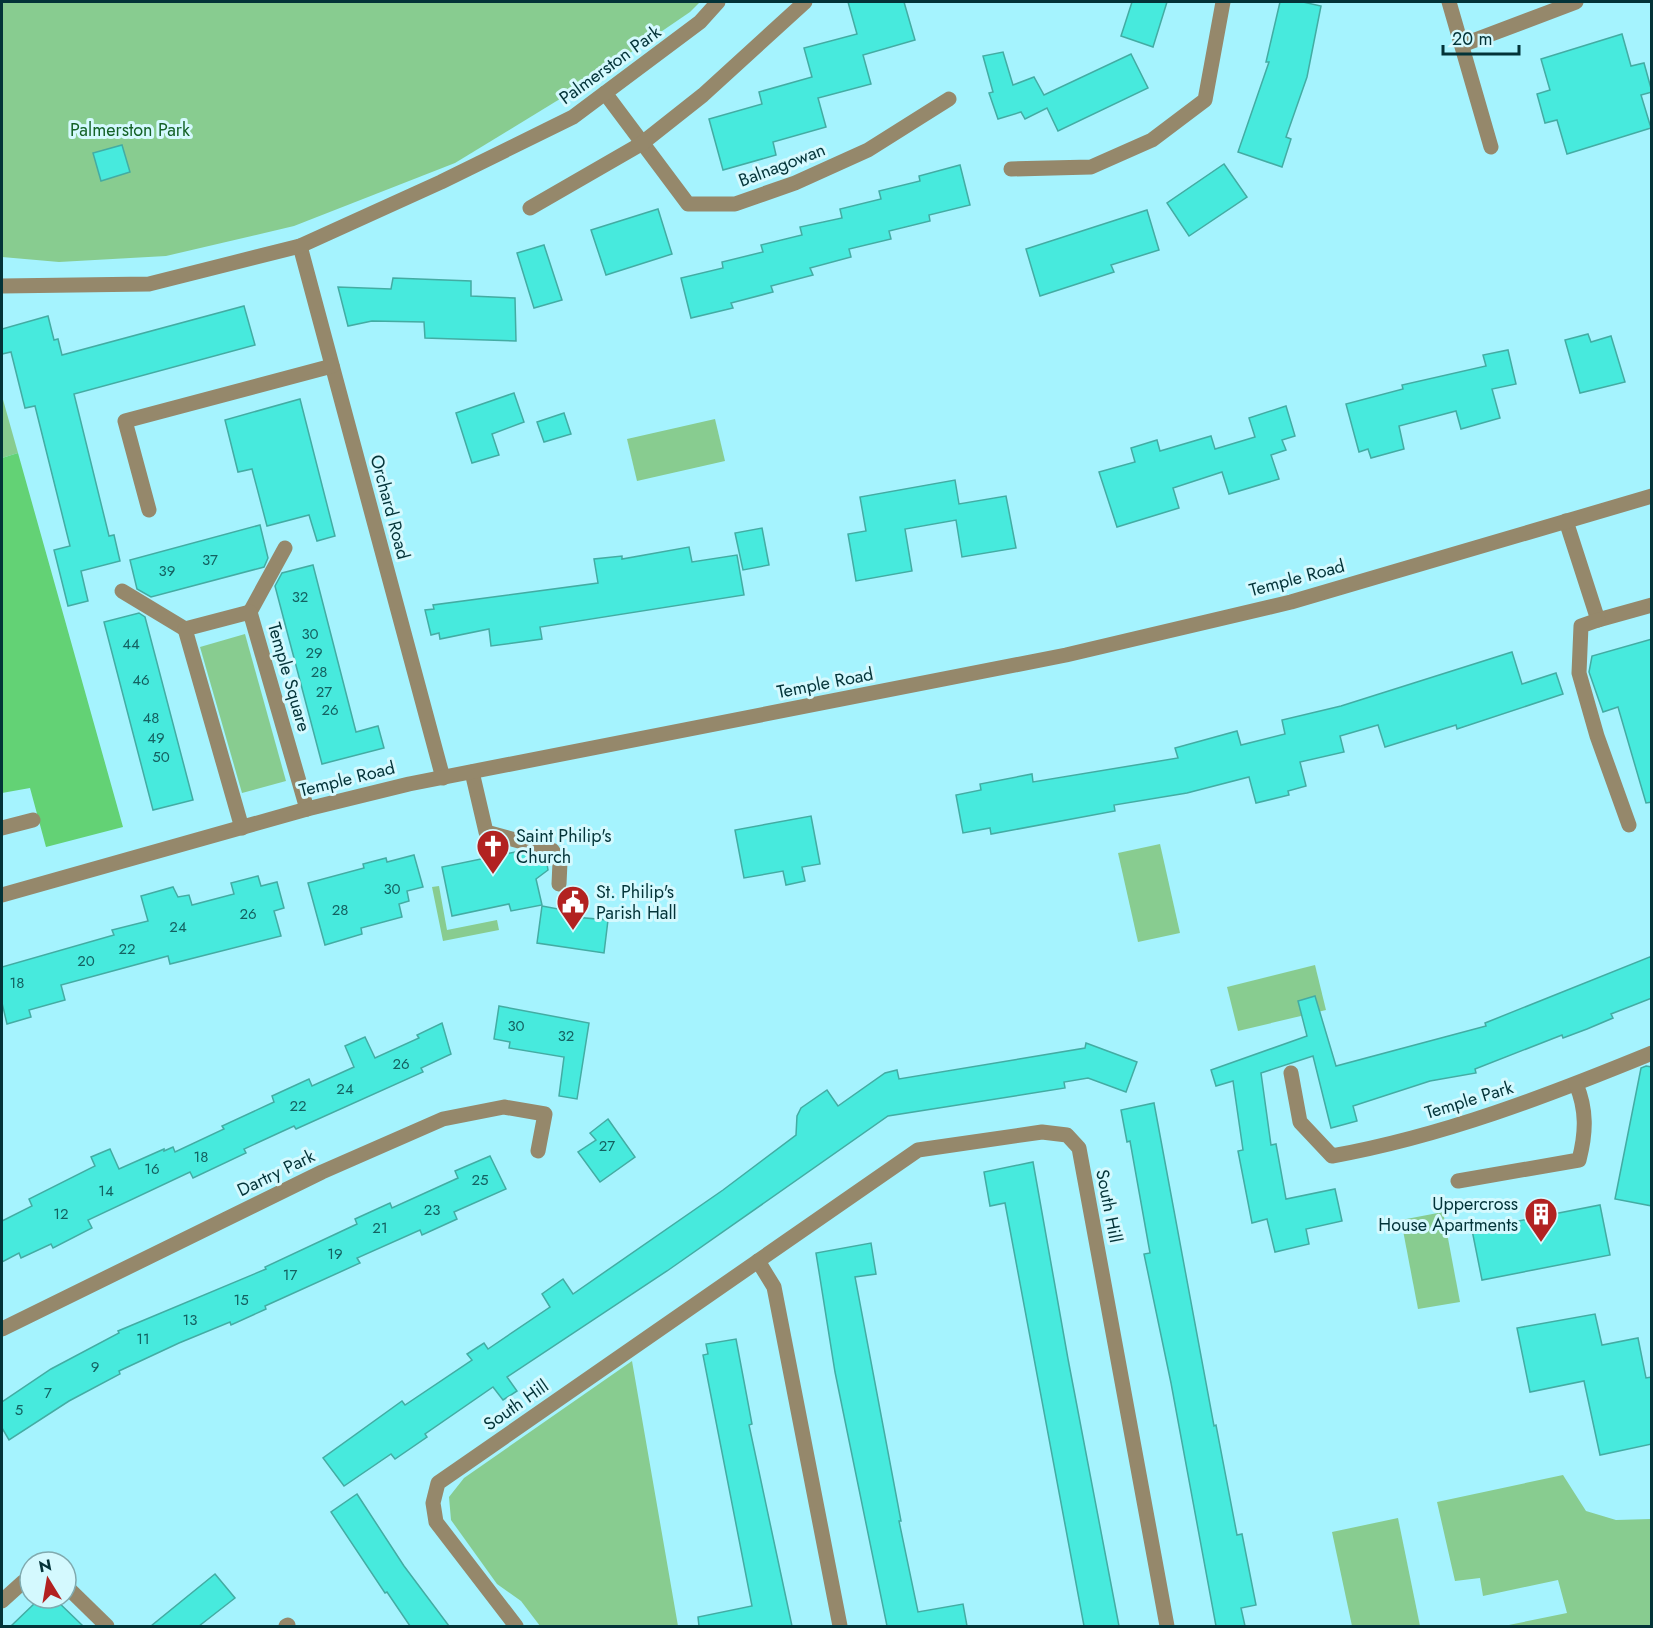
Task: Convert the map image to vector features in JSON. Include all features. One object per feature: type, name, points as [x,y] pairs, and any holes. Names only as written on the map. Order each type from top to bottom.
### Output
[{"type":"street","name":"Palmerston Park","points":[[2,286],[149,284],[300,246],[441,182],[573,117],[700,22],[718,2]]},
{"type":"street","points":[[530,208],[642,144],[703,95],[805,2]]},
{"type":"street","points":[[1011,169],[1091,167],[1152,140],[1205,100],[1223,2]]},
{"type":"street","points":[[1449,2],[1491,147]]},
{"type":"street","points":[[1462,45],[1576,2]]},
{"type":"street","name":"Balnagowan","points":[[605,93],[688,204],[735,204],[795,183],[868,150],[950,99]]},
{"type":"street","name":"Orchard Road","points":[[300,246],[443,778]]},
{"type":"street","points":[[149,510],[126,421],[332,366]]},
{"type":"street","name":"Temple Road","points":[[2,894],[307,809],[443,778],[1066,655],[1291,602],[1652,496]]},
{"type":"street","points":[[1566,521],[1598,620]]},
{"type":"street","points":[[250,612],[285,548]]},
{"type":"street","points":[[122,591],[185,629],[242,828]]},
{"type":"street","points":[[1629,825],[1597,736],[1579,673],[1581,626],[1652,605]]},
{"type":"street","name":"Temple Square","points":[[185,629],[250,612],[307,809]]},
{"type":"street","points":[[472,772],[486,832],[552,850],[560,862],[559,884]]},
{"type":"street","points":[[2,828],[33,820]]},
{"type":"street","name":"Temple Park","points":[[1291,1073],[1300,1122],[1332,1156],[1372,1149],[1500,1113],[1652,1053]]},
{"type":"street","points":[[1458,1181],[1579,1160],[1585,1137],[1584,1102],[1576,1084]]},
{"type":"street","name":"Dartry Park","points":[[2,1329],[322,1172],[442,1119],[504,1107],[545,1114],[538,1151]]},
{"type":"street","name":"South Hill","points":[[516,1626],[436,1522],[433,1503],[438,1483],[918,1150],[1042,1132],[1066,1136],[1079,1148],[1167,1626]]},
{"type":"street","points":[[758,1261],[774,1287],[840,1626]]},
{"type":"street","points":[[2,1601],[18,1587]]},
{"type":"street","points":[[78,1598],[107,1626]]},
{"type":"green space","name":"Palmerston Park","points":[[2,2],[700,2],[690,12],[586,83],[455,163],[294,226],[166,256],[59,262],[2,257]]},
{"type":"green space","points":[[2,396],[18,453],[2,458]]},
{"type":"green space","points":[[715,419],[725,461],[637,481],[627,439]]},
{"type":"green space","points":[[18,453],[123,827],[46,847],[30,788],[2,793],[2,458]]},
{"type":"green space","points":[[245,634],[286,781],[242,793],[200,647]]},
{"type":"green space","points":[[1160,844],[1180,933],[1138,942],[1118,853]]},
{"type":"green space","points":[[439,886],[447,930],[497,920],[499,930],[443,941],[432,887]]},
{"type":"green space","points":[[1315,965],[1326,1010],[1238,1031],[1227,987]]},
{"type":"green space","points":[[1443,1212],[1460,1302],[1418,1309],[1401,1220]]},
{"type":"green space","points":[[632,1361],[678,1626],[540,1626],[521,1601],[497,1584],[451,1520],[449,1497],[464,1478]]},
{"type":"green space","points":[[1563,1475],[1586,1511],[1616,1520],[1651,1519],[1651,1626],[1504,1626],[1567,1613],[1558,1580],[1483,1596],[1480,1578],[1455,1581],[1437,1502]]},
{"type":"green space","points":[[1398,1518],[1420,1626],[1352,1626],[1332,1532]]},
{"type":"building","points":[[848,2],[904,2],[915,40],[863,55],[871,84],[818,98],[826,127],[773,142],[776,155],[723,170],[709,119],[762,104],[759,92],[812,77],[804,48],[857,34]]},
{"type":"building","points":[[1132,2],[1167,2],[1153,47],[1121,36]]},
{"type":"building","points":[[1280,2],[1303,2],[1321,6],[1307,77],[1286,137],[1291,139],[1282,167],[1238,152],[1269,62],[1266,62]]},
{"type":"building","points":[[1622,34],[1631,66],[1644,63],[1652,92],[1641,95],[1651,128],[1567,154],[1557,120],[1545,123],[1537,94],[1550,90],[1541,59]]},
{"type":"building","points":[[1003,52],[1013,85],[1034,77],[1044,95],[1131,54],[1148,88],[1058,131],[1047,108],[1025,119],[1021,112],[998,119],[989,93],[993,92],[983,56]]},
{"type":"building","points":[[122,145],[130,172],[101,181],[93,153]]},
{"type":"building","points":[[1224,164],[1247,197],[1189,236],[1167,203]]},
{"type":"building","points":[[960,165],[970,205],[929,215],[930,221],[889,231],[891,239],[849,249],[851,257],[810,268],[813,275],[771,286],[773,292],[731,303],[733,308],[691,318],[681,278],[723,268],[722,262],[763,252],[761,245],[802,235],[800,227],[842,218],[840,209],[881,199],[879,191],[920,181],[919,176]]},
{"type":"building","points":[[658,209],[672,254],[606,275],[591,230]]},
{"type":"building","points":[[1147,210],[1159,250],[1111,265],[1114,272],[1040,296],[1026,249]]},
{"type":"building","points":[[544,245],[562,300],[534,308],[517,253]]},
{"type":"building","points":[[393,278],[471,281],[471,296],[515,298],[516,341],[425,338],[424,322],[372,321],[348,326],[338,287],[391,289]]},
{"type":"building","points":[[244,306],[255,345],[74,394],[109,536],[114,535],[120,561],[81,571],[88,601],[68,606],[54,550],[70,546],[35,406],[25,408],[11,352],[2,354],[2,329],[48,316],[54,340],[58,339],[62,355]]},
{"type":"building","points":[[1588,334],[1591,342],[1611,336],[1625,382],[1580,393],[1565,340]]},
{"type":"building","points":[[1508,350],[1516,384],[1492,389],[1500,418],[1461,429],[1456,411],[1399,426],[1404,449],[1371,458],[1368,449],[1359,452],[1346,404],[1403,389],[1402,385],[1486,366],[1483,355]]},
{"type":"building","points":[[514,393],[524,422],[492,434],[499,455],[472,463],[456,413]]},
{"type":"building","points":[[300,399],[335,536],[317,541],[309,515],[267,526],[252,469],[238,472],[225,420]]},
{"type":"building","points":[[1286,406],[1295,436],[1282,440],[1286,450],[1271,455],[1279,479],[1229,494],[1222,472],[1173,488],[1179,508],[1117,527],[1099,472],[1135,462],[1131,448],[1157,440],[1160,451],[1211,436],[1215,449],[1255,437],[1249,418]]},
{"type":"building","points":[[564,413],[571,434],[544,442],[537,422]]},
{"type":"building","points":[[955,480],[959,504],[1006,496],[1016,548],[962,557],[956,520],[905,529],[912,571],[856,581],[848,534],[866,531],[860,497]]},
{"type":"building","points":[[260,525],[268,558],[264,567],[151,597],[137,589],[130,560]]},
{"type":"building","points":[[762,528],[769,565],[743,570],[735,533]]},
{"type":"building","points":[[689,547],[692,562],[737,555],[744,595],[540,627],[542,639],[491,646],[489,629],[440,639],[439,633],[431,635],[425,610],[434,609],[433,605],[598,583],[594,559],[622,556],[622,559]]},
{"type":"building","points":[[313,565],[356,732],[378,726],[384,748],[322,764],[275,586],[282,573]]},
{"type":"building","points":[[139,613],[145,617],[193,800],[153,810],[104,622]]},
{"type":"building","points":[[1652,639],[1652,802],[1646,803],[1618,707],[1603,712],[1589,672],[1592,656]]},
{"type":"building","points":[[1512,652],[1522,684],[1556,673],[1563,694],[1457,729],[1456,725],[1385,747],[1378,725],[1340,736],[1344,752],[1300,762],[1306,786],[1288,791],[1289,795],[1256,803],[1249,777],[1187,793],[1114,805],[1115,811],[991,834],[990,828],[963,833],[956,795],[981,790],[980,784],[1032,774],[1033,782],[1178,758],[1175,748],[1237,731],[1241,745],[1285,734],[1282,720],[1341,706]]},
{"type":"building","points":[[811,816],[820,864],[802,867],[805,881],[786,885],[783,871],[744,878],[735,830]]},
{"type":"building","name":"Saint Philip's Church","points":[[520,851],[546,858],[548,870],[536,879],[542,905],[511,911],[509,904],[452,916],[442,867]]},
{"type":"building","points":[[414,855],[423,887],[407,891],[409,901],[399,904],[402,917],[361,928],[362,934],[325,945],[308,883],[364,868],[363,864],[386,858],[387,862]]},
{"type":"building","points":[[258,876],[261,886],[277,882],[284,908],[274,911],[281,936],[170,964],[168,956],[61,985],[65,1000],[29,1010],[31,1017],[7,1024],[2,1003],[2,967],[114,935],[112,930],[148,921],[141,896],[173,887],[178,897],[189,895],[192,905],[234,894],[231,883]]},
{"type":"building","name":"St. Philip's Parish Hall","points":[[542,906],[564,910],[563,916],[608,920],[604,953],[537,943]]},
{"type":"building","points":[[1652,956],[1652,998],[1611,1014],[1613,1018],[1587,1029],[1563,1038],[1562,1035],[1475,1069],[1476,1073],[1430,1081],[1353,1106],[1357,1121],[1331,1128],[1313,1056],[1261,1073],[1271,1145],[1276,1144],[1286,1199],[1335,1189],[1342,1221],[1306,1229],[1309,1244],[1275,1252],[1267,1219],[1252,1223],[1238,1151],[1243,1150],[1233,1081],[1216,1086],[1211,1070],[1307,1036],[1298,1001],[1315,996],[1336,1066],[1486,1026],[1485,1023]]},
{"type":"building","points":[[499,1006],[589,1023],[577,1099],[559,1096],[564,1057],[509,1048],[510,1042],[494,1039]]},
{"type":"building","points":[[442,1023],[451,1054],[421,1068],[423,1072],[296,1129],[294,1126],[244,1149],[246,1153],[193,1178],[190,1172],[88,1220],[92,1228],[53,1248],[51,1244],[21,1258],[19,1253],[2,1262],[2,1221],[32,1206],[29,1199],[95,1166],[91,1157],[110,1149],[119,1169],[164,1149],[164,1151],[173,1147],[175,1152],[224,1129],[222,1126],[274,1102],[272,1096],[309,1079],[312,1086],[354,1067],[345,1046],[365,1037],[375,1058],[419,1038],[417,1035]]},
{"type":"building","points":[[1086,1043],[1137,1062],[1126,1092],[1088,1078],[1064,1082],[1065,1088],[888,1116],[667,1271],[507,1377],[517,1391],[503,1400],[493,1387],[425,1434],[427,1437],[395,1459],[391,1454],[344,1486],[323,1458],[402,1401],[405,1405],[472,1360],[467,1354],[484,1343],[488,1349],[550,1307],[542,1294],[563,1279],[573,1294],[723,1190],[796,1135],[797,1116],[801,1108],[827,1090],[838,1106],[885,1073],[897,1070],[899,1079],[1085,1048]]},
{"type":"building","points":[[1652,1067],[1652,1206],[1615,1199],[1641,1068]]},
{"type":"building","points":[[1154,1103],[1214,1426],[1216,1425],[1237,1535],[1242,1534],[1256,1605],[1241,1608],[1245,1626],[1216,1626],[1171,1383],[1144,1254],[1150,1253],[1130,1141],[1127,1142],[1121,1110]]},
{"type":"building","points":[[608,1119],[635,1157],[600,1182],[578,1152],[596,1140],[590,1133]]},
{"type":"building","points":[[490,1156],[506,1189],[454,1212],[457,1219],[422,1235],[420,1230],[357,1258],[360,1263],[265,1306],[266,1309],[231,1325],[230,1322],[179,1343],[119,1371],[120,1374],[69,1401],[9,1440],[2,1428],[2,1402],[51,1369],[119,1333],[118,1331],[266,1269],[265,1267],[357,1224],[355,1219],[390,1203],[392,1208],[458,1178],[455,1171]]},
{"type":"building","points":[[1033,1162],[1119,1626],[1084,1626],[1005,1203],[990,1206],[984,1172]]},
{"type":"building","name":"Uppercross House Apartments","points":[[1600,1205],[1610,1255],[1482,1280],[1472,1230]]},
{"type":"building","points":[[871,1243],[876,1274],[855,1277],[901,1521],[899,1521],[918,1612],[963,1604],[967,1626],[887,1626],[835,1372],[816,1253]]},
{"type":"building","points":[[1595,1314],[1602,1345],[1638,1338],[1646,1378],[1652,1377],[1652,1444],[1600,1455],[1584,1381],[1530,1392],[1517,1328]]},
{"type":"building","points":[[736,1339],[752,1424],[749,1425],[792,1626],[699,1626],[698,1617],[752,1606],[703,1355],[708,1354],[706,1344]]},
{"type":"building","points":[[357,1494],[404,1566],[449,1626],[410,1626],[387,1592],[385,1593],[331,1512]]},
{"type":"building","points":[[215,1574],[235,1598],[199,1626],[151,1626]]},
{"type":"building","points":[[28,1610],[66,1610],[83,1626],[11,1626]]},
{"type":"place","name":"Saint Philip's Church","points":[[493,875]]},
{"type":"place","name":"St. Philip's Parish Hall","points":[[573,931]]},
{"type":"place","name":"Uppercross House Apartments","points":[[1541,1243]]}]
